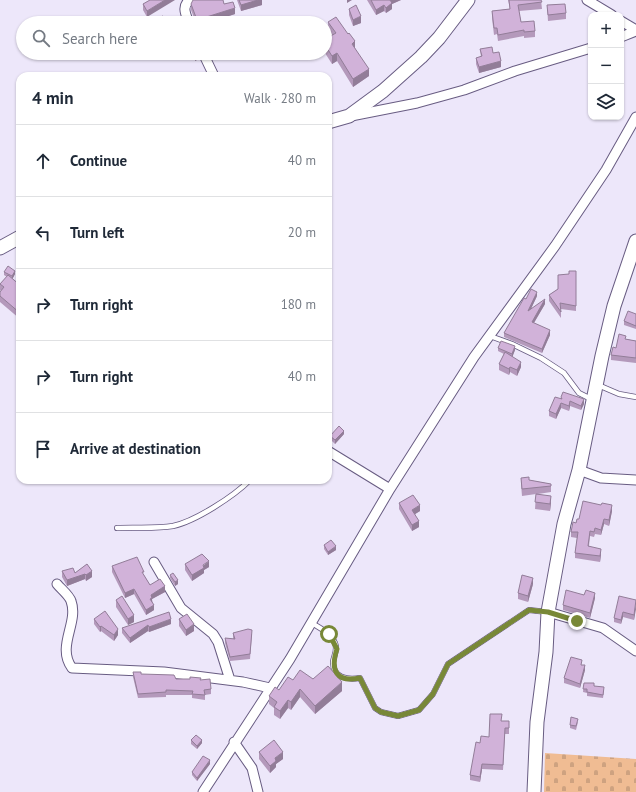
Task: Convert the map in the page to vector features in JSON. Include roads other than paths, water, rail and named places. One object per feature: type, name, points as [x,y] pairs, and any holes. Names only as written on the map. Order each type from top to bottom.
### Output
[{"type":"street","points":[[188,16],[185,8],[186,3],[190,0]]},
{"type":"street","points":[[349,116],[383,91],[421,57],[439,38],[468,0]]},
{"type":"street","points":[[587,0],[607,12]]},
{"type":"street","points":[[624,23],[636,31]]},
{"type":"street","points":[[624,36],[636,31]]},
{"type":"street","points":[[332,121],[349,116],[418,103],[464,90],[515,71],[588,49]]},
{"type":"street","points":[[206,60],[212,72]]},
{"type":"street","points":[[203,792],[312,623],[390,489],[474,357],[555,246],[606,170],[636,117]]},
{"type":"street","points":[[0,248],[16,239]]},
{"type":"street","points":[[534,792],[537,722],[546,652],[548,612],[564,524],[579,470],[614,306],[636,241]]},
{"type":"street","points":[[332,453],[390,489]]},
{"type":"street","points":[[579,470],[601,478],[636,480]]},
{"type":"street","points":[[154,562],[180,608],[213,634],[218,642],[230,680]]},
{"type":"street","points":[[57,584],[71,601],[72,621],[66,648],[67,661],[72,668],[164,672],[230,680],[270,688]]},
{"type":"street","points":[[548,612],[603,628],[636,651]]},
{"type":"street","points":[[234,742],[252,768],[258,792]]},
{"type":"lane","points":[[490,336],[512,344],[540,358],[564,373],[579,393],[594,400]]},
{"type":"lane","points":[[597,384],[620,394],[636,397]]},
{"type":"lane","points":[[117,528],[174,526],[198,516],[240,490],[246,484]]},
{"type":"lane","points":[[312,623],[329,634],[334,642],[337,649],[333,661],[334,669],[338,675],[345,679],[360,678],[375,708],[381,712],[398,716],[419,710],[433,694],[448,664],[529,610],[548,612]]}]
